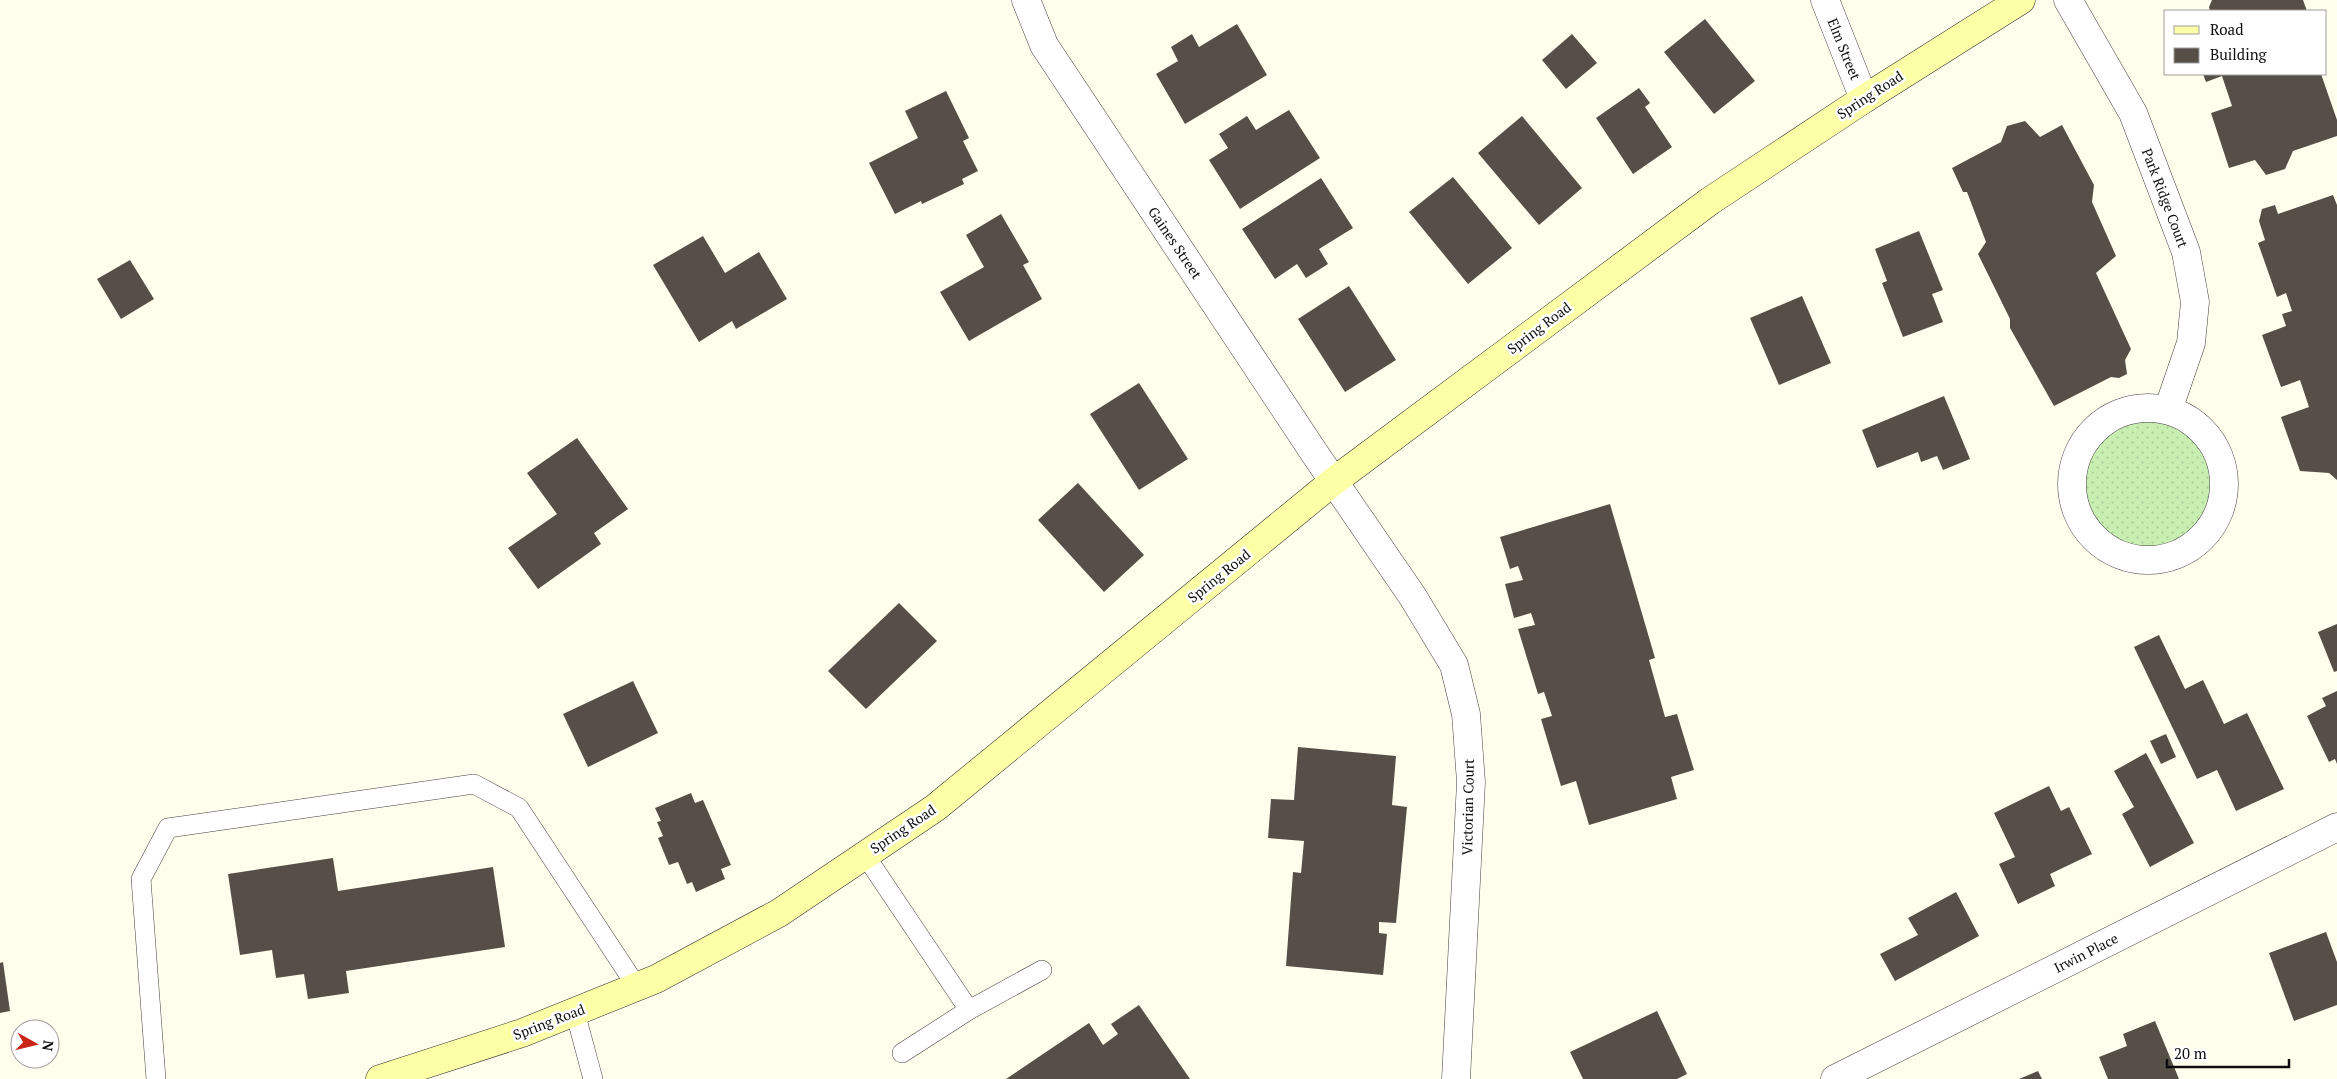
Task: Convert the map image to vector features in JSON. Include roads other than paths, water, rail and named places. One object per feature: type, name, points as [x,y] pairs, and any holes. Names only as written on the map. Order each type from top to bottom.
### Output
[{"type":"main road","name":"Spring Road","points":[[380,1079],[522,1033],[637,987],[656,979],[779,913],[935,808],[1334,481],[1710,201],[1864,99],[2021,0]]},
{"type":"street","name":"Gaines Street","points":[[1026,0],[1044,45],[1334,481]]},
{"type":"street","name":"Elm Street","points":[[1825,0],[1864,99]]},
{"type":"street","name":"Park Ridge Court","points":[[2068,0],[2133,113],[2186,252],[2195,302],[2191,343],[2168,410]]},
{"type":"street","points":[[2159,407],[2168,410],[2184,416],[2204,431],[2218,452],[2225,477],[2222,502],[2213,526],[2196,545],[2173,557],[2156,560],[2148,561],[2123,557],[2100,545],[2083,526],[2073,503],[2071,478],[2078,454],[2091,432],[2110,416],[2134,408],[2159,407]]},
{"type":"street","name":"Victorian Court","points":[[1334,481],[1413,597],[1454,665],[1466,714],[1471,782],[1456,1079]]},
{"type":"street","name":"Irwin Place","points":[[1835,1079],[2337,827]]},
{"type":"lane","points":[[156,1079],[141,879],[168,828],[474,784],[519,808],[637,987]]},
{"type":"lane","points":[[865,855],[969,1010]]},
{"type":"lane","points":[[902,1053],[969,1010],[1042,970]]},
{"type":"lane","points":[[575,1012],[593,1079]]}]
